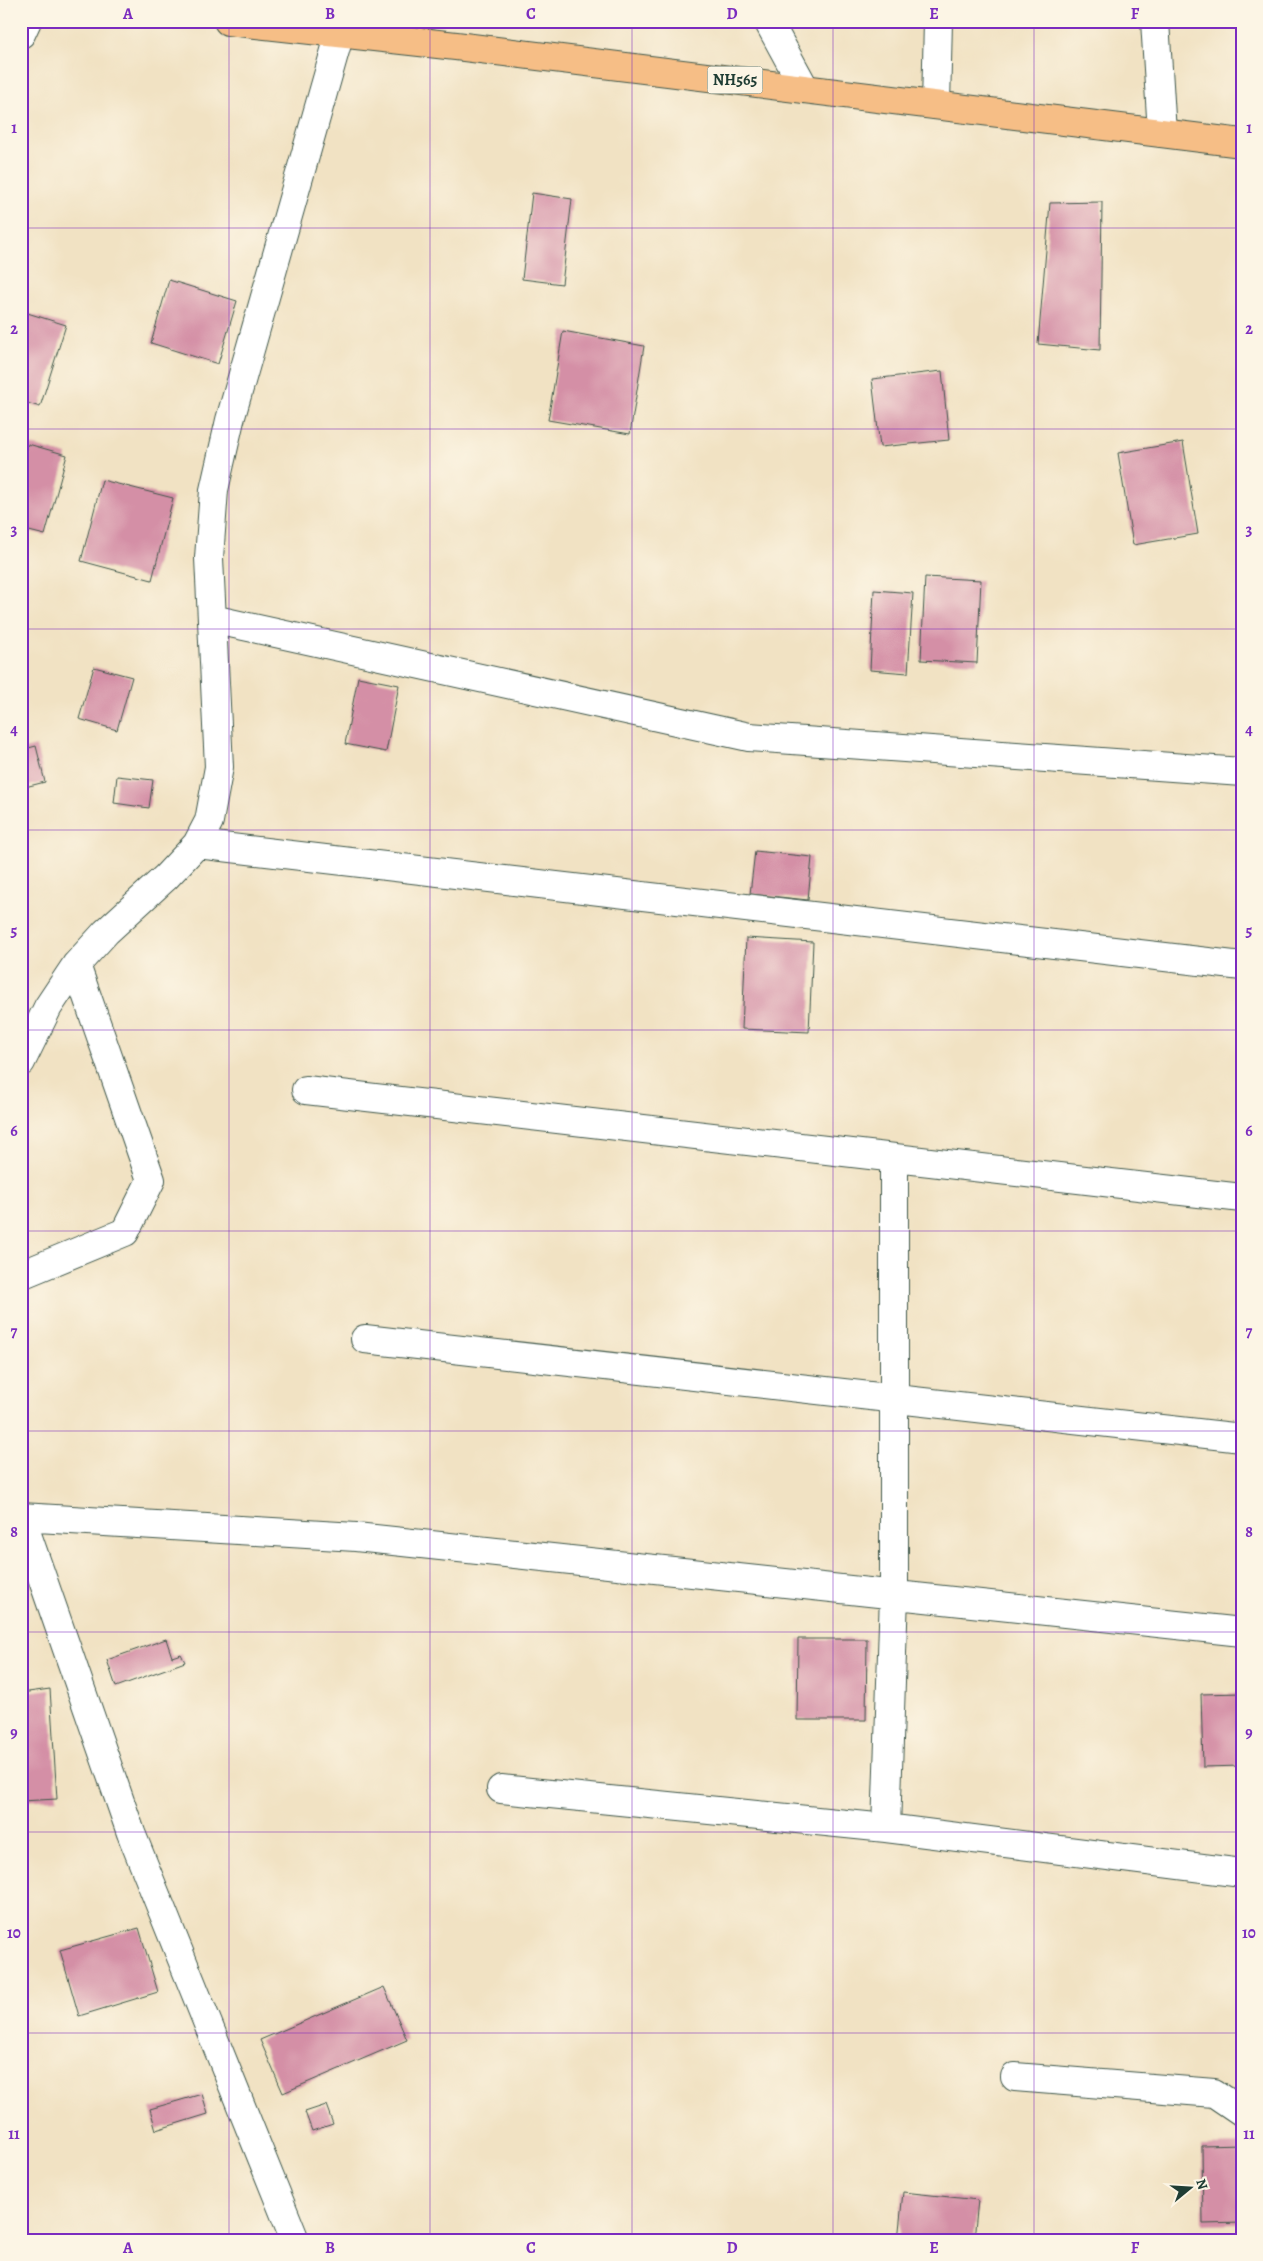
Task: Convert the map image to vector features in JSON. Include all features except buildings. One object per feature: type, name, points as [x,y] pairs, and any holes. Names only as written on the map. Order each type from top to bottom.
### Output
[{"type":"highway","name":"NH565","points":[[228,21],[1242,143]]},
{"type":"street","points":[[21,34],[27,21]]},
{"type":"street","points":[[768,21],[805,89]]},
{"type":"street","points":[[936,105],[938,21]]},
{"type":"street","points":[[1155,21],[1162,134]]},
{"type":"street","points":[[21,1062],[48,1008],[76,965],[106,932],[166,877],[197,844],[209,821],[219,767],[209,558],[216,481],[230,420],[340,34]]},
{"type":"street","points":[[212,619],[749,737],[1242,772]]},
{"type":"street","points":[[197,844],[1242,966]]},
{"type":"street","points":[[21,1276],[125,1232],[151,1180],[76,965]]},
{"type":"street","points":[[306,1090],[1242,1198]]},
{"type":"street","points":[[886,1828],[894,1594],[894,1158]]},
{"type":"street","points":[[365,1340],[1242,1438]]},
{"type":"street","points":[[295,2240],[131,1833],[21,1517],[356,1537],[1242,1632]]},
{"type":"street","points":[[501,1789],[886,1828],[1242,1873]]},
{"type":"street","points":[[1015,2077],[1214,2093],[1242,2112]]}]
